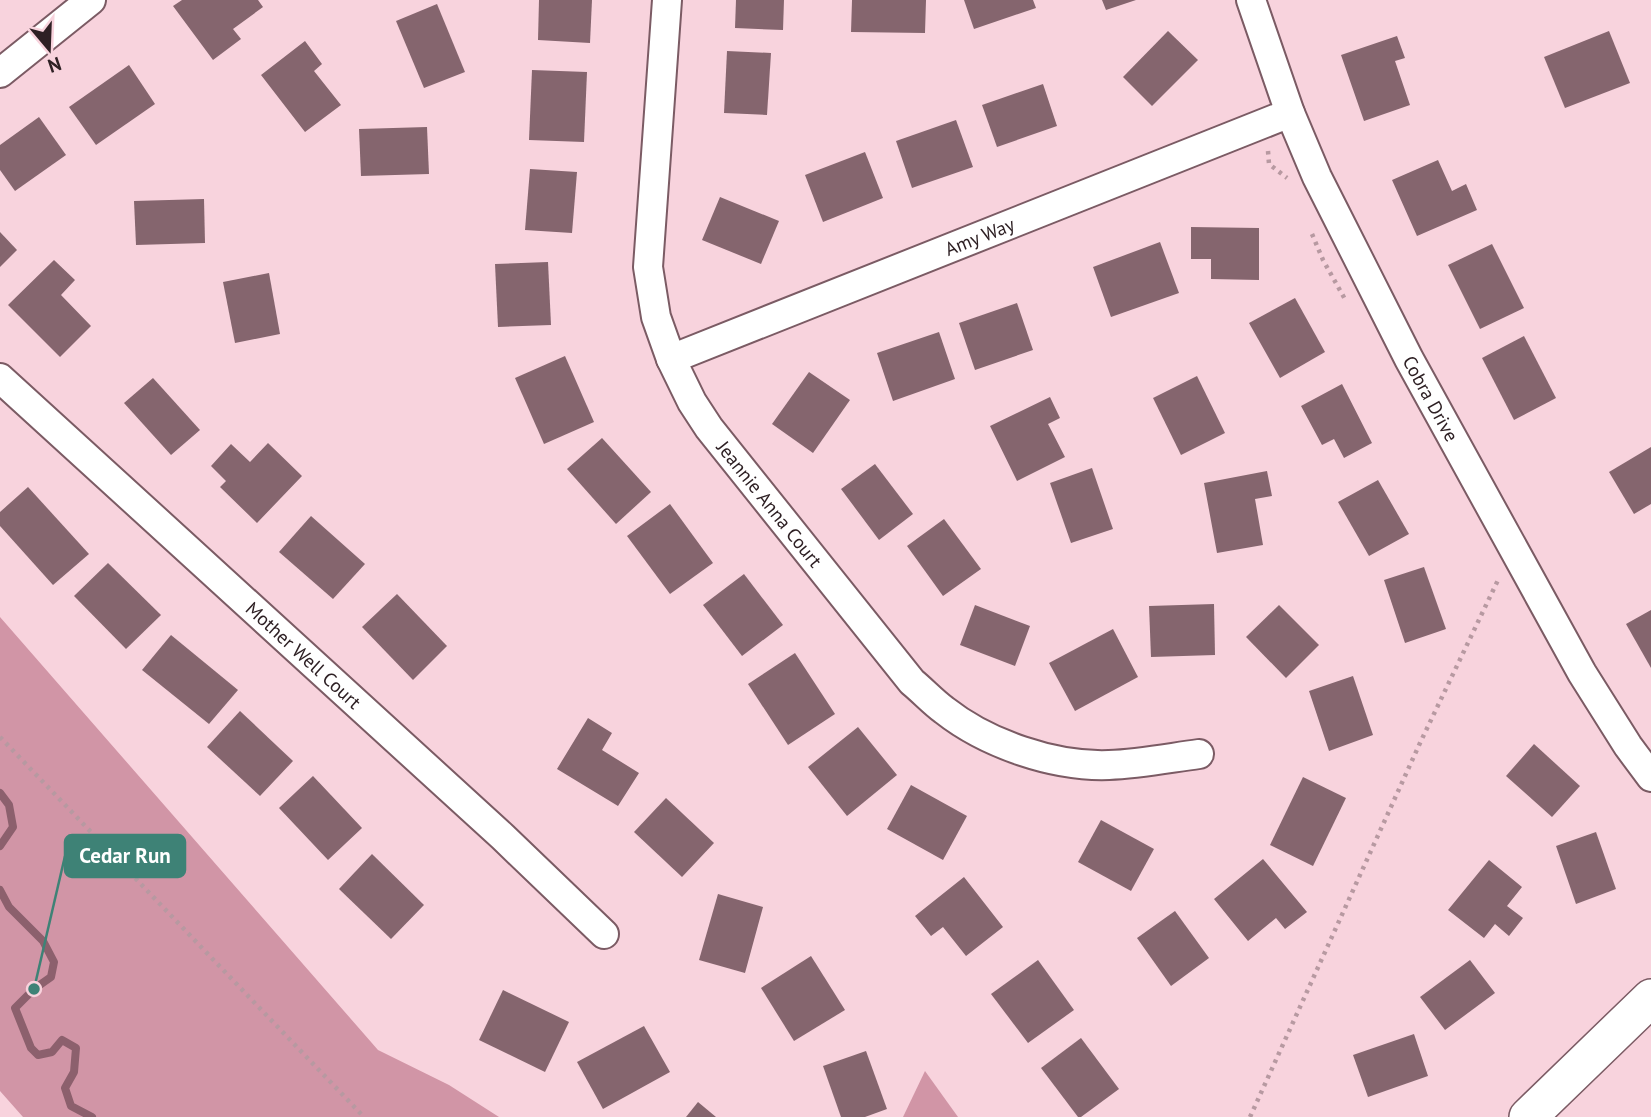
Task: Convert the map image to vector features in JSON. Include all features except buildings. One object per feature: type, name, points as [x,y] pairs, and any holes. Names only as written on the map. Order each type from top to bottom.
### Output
[{"type":"main road","points":[[1528,1117],[1651,998]]},
{"type":"street","points":[[0,73],[92,0]]},
{"type":"street","name":"Jeannie Anna Court","points":[[667,0],[648,267],[656,317],[671,359],[692,402],[709,428],[912,682],[945,711],[983,735],[1030,754],[1064,762],[1108,765],[1199,754]]},
{"type":"street","name":"Cobra Drive","points":[[1251,0],[1290,113],[1317,177],[1409,359],[1582,673],[1628,746],[1651,776]]},
{"type":"street","name":"Amy Way","points":[[671,359],[1290,113]]},
{"type":"street","name":"Mother Well Court","points":[[0,378],[503,837],[604,934]]},
{"type":"path","points":[[1250,1117],[1420,743],[1500,577],[1506,589]]},
{"type":"path","points":[[0,737],[364,1117]]},
{"type":"shaded area","points":[[0,617],[378,1050],[449,1085],[499,1117],[23,1117],[0,1091]]},
{"type":"shaded area","points":[[925,1071],[958,1117],[903,1117]]},
{"type":"waterway","points":[[0,793],[9,805],[13,827],[0,846]]},
{"type":"waterway","points":[[0,890],[9,907],[43,941],[54,962],[51,977],[15,1008],[31,1048],[38,1055],[52,1052],[62,1040],[76,1048],[74,1072],[65,1088],[71,1106],[92,1117]]},
{"type":"place","name":"Cedar Run","points":[[34,989]]}]
